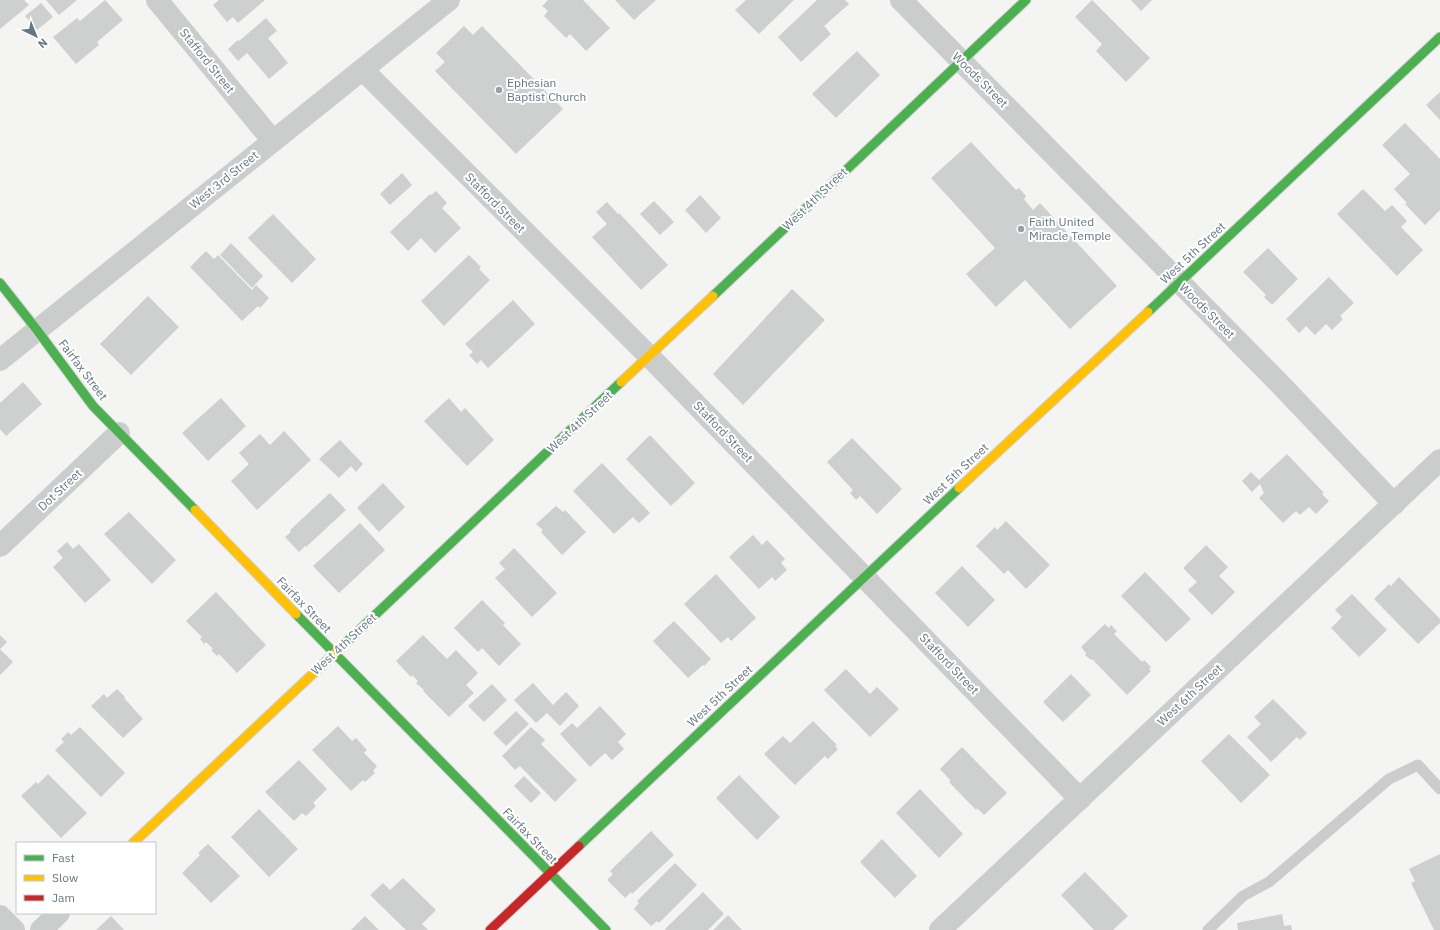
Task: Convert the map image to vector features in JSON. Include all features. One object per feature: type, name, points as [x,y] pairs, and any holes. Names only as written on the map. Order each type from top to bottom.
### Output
[{"type":"street","name":"Stafford Street","points":[[157,0],[273,141]]},
{"type":"street","name":"West 3rd Street","points":[[0,360],[449,0]]},
{"type":"street","name":"Woods Street","points":[[901,0],[1279,383],[1394,504]]},
{"type":"street","name":"West 4th Street","points":[[134,842],[1026,0]]},
{"type":"street","name":"West 5th Street","points":[[490,930],[1440,37]]},
{"type":"street","name":"Stafford Street","points":[[363,70],[649,356],[1080,799]]},
{"type":"street","name":"Fairfax Street","points":[[0,283],[93,406],[606,930]]},
{"type":"street","name":"Dot Street","points":[[0,546],[119,433]]},
{"type":"street","name":"West 6th Street","points":[[940,930],[1440,460]]},
{"type":"street","points":[[41,930],[58,914]]},
{"type":"street","points":[[0,916],[14,930]]},
{"type":"lane","points":[[1208,930],[1244,896],[1268,882],[1389,779],[1418,765],[1440,788]]},
{"type":"building","points":[[0,0],[24,0],[29,5],[0,29]]},
{"type":"building","points":[[46,0],[77,0],[59,15]]},
{"type":"building","points":[[105,0],[123,20],[97,42],[99,45],[76,64],[53,37],[77,18],[80,21]]},
{"type":"building","points":[[219,0],[265,0],[238,23],[233,17],[227,22],[213,5]]},
{"type":"building","points":[[548,0],[583,0],[610,28],[586,51],[570,34],[566,38],[544,16],[548,11],[542,6]]},
{"type":"building","points":[[615,0],[656,0],[634,20]]},
{"type":"building","points":[[746,0],[794,0],[759,34],[735,10]]},
{"type":"building","points":[[817,0],[845,0],[849,4],[824,26],[831,34],[801,62],[778,37]]},
{"type":"building","points":[[1092,0],[1150,58],[1126,82],[1096,51],[1102,44],[1075,17]]},
{"type":"building","points":[[1131,0],[1152,0],[1141,11]]},
{"type":"building","points":[[41,3],[53,17],[37,30],[25,16]]},
{"type":"building","points":[[266,18],[277,31],[268,38],[288,63],[269,79],[247,53],[238,61],[228,49]]},
{"type":"building","name":"Ephesian Baptist Church","points":[[464,26],[473,35],[482,26],[563,109],[516,154],[435,71],[445,62],[436,53]]},
{"type":"building","points":[[857,51],[880,75],[836,118],[812,94]]},
{"type":"building","points":[[1440,92],[1440,120],[1426,105]]},
{"type":"building","points":[[1405,123],[1440,159],[1440,210],[1425,225],[1405,204],[1407,203],[1394,189],[1410,174],[1382,145]]},
{"type":"building","name":"Faith United Miracle Temple","points":[[971,142],[1016,190],[1019,188],[1026,196],[1024,199],[1033,210],[1040,203],[1117,286],[1070,329],[1025,280],[996,307],[966,274],[995,248],[931,178]]},
{"type":"building","points":[[402,173],[412,185],[390,205],[380,194]]},
{"type":"building","points":[[1363,189],[1385,211],[1392,205],[1407,221],[1401,227],[1423,250],[1397,276],[1337,214]]},
{"type":"building","points":[[436,191],[447,203],[442,208],[461,228],[435,253],[421,238],[408,251],[390,232],[430,194],[431,195]]},
{"type":"building","points":[[700,195],[721,218],[706,233],[685,210]]},
{"type":"building","points":[[654,201],[674,222],[660,235],[640,214]]},
{"type":"building","points":[[607,202],[668,265],[641,290],[592,237],[607,224],[596,212]]},
{"type":"building","points":[[273,214],[316,259],[292,283],[248,238]]},
{"type":"building","points":[[231,243],[263,276],[252,288],[220,255]]},
{"type":"building","points":[[1268,248],[1298,279],[1272,305],[1264,297],[1266,295],[1243,272]]},
{"type":"building","points":[[206,251],[214,259],[218,255],[252,290],[256,285],[269,298],[260,308],[258,306],[242,321],[190,267]]},
{"type":"building","points":[[469,255],[481,267],[479,269],[490,280],[444,326],[421,301]]},
{"type":"building","points":[[1329,277],[1354,303],[1340,316],[1343,319],[1332,330],[1326,324],[1315,335],[1306,326],[1299,333],[1286,319]]},
{"type":"building","points":[[792,289],[825,320],[743,405],[713,374]]},
{"type":"building","points":[[148,296],[179,327],[131,375],[100,344]]},
{"type":"building","points":[[513,300],[535,324],[488,368],[481,360],[477,364],[469,355],[473,352],[465,344]]},
{"type":"building","points":[[23,382],[42,404],[6,436],[0,429],[0,403]]},
{"type":"building","points":[[221,398],[246,426],[208,461],[182,433]]},
{"type":"building","points":[[449,398],[461,412],[465,408],[494,440],[467,466],[424,421]]},
{"type":"building","points":[[284,431],[311,460],[257,510],[231,481],[249,464],[239,453],[260,434],[270,445]]},
{"type":"building","points":[[650,435],[695,483],[671,506],[626,459]]},
{"type":"building","points":[[852,438],[902,489],[877,514],[860,496],[856,500],[850,493],[853,490],[827,462]]},
{"type":"building","points":[[340,440],[363,464],[356,472],[351,466],[339,478],[319,459]]},
{"type":"building","points":[[1287,454],[1324,493],[1322,494],[1329,501],[1316,514],[1309,507],[1300,515],[1296,511],[1283,523],[1259,498],[1264,493],[1260,484],[1252,492],[1242,481],[1251,472],[1259,480]]},
{"type":"building","points":[[602,463],[650,513],[639,523],[633,517],[614,534],[573,491]]},
{"type":"building","points":[[383,483],[405,507],[379,532],[357,508]]},
{"type":"building","points":[[330,493],[346,510],[299,552],[285,537],[291,532],[290,530]]},
{"type":"building","points":[[556,506],[563,512],[565,510],[586,532],[562,555],[541,532],[543,530],[536,524]]},
{"type":"building","points":[[129,512],[176,560],[152,584],[104,534]]},
{"type":"building","points":[[1006,521],[1050,565],[1026,589],[1008,570],[1004,574],[976,546],[995,527],[997,530]]},
{"type":"building","points":[[360,523],[385,550],[339,593],[313,566]]},
{"type":"building","points":[[753,535],[762,545],[767,540],[785,559],[781,563],[787,570],[775,581],[772,577],[759,589],[729,557]]},
{"type":"building","points":[[67,542],[73,549],[79,544],[111,580],[85,603],[53,567],[63,558],[57,551]]},
{"type":"building","points":[[1206,545],[1228,567],[1219,576],[1235,592],[1212,615],[1188,590],[1197,582],[1183,568]]},
{"type":"building","points":[[514,548],[557,593],[532,617],[495,578],[505,569],[499,563]]},
{"type":"building","points":[[962,566],[995,600],[968,627],[935,593]]},
{"type":"building","points":[[1145,572],[1191,619],[1166,642],[1121,596]]},
{"type":"building","points":[[716,574],[756,618],[731,641],[728,637],[721,643],[684,604]]},
{"type":"building","points":[[1399,577],[1440,619],[1440,623],[1418,644],[1374,599],[1389,584],[1391,586]]},
{"type":"building","points":[[216,592],[266,645],[237,673],[219,654],[217,656],[211,650],[213,649],[206,642],[204,644],[200,639],[202,637],[186,621]]},
{"type":"building","points":[[1352,594],[1387,630],[1359,657],[1331,628],[1342,617],[1335,610]]},
{"type":"building","points":[[482,600],[505,623],[503,625],[521,644],[499,666],[482,648],[478,652],[454,628]]},
{"type":"building","points":[[674,621],[711,659],[688,678],[653,641]]},
{"type":"building","points":[[1105,624],[1109,628],[1111,625],[1117,631],[1114,634],[1142,662],[1144,660],[1151,667],[1149,669],[1151,671],[1127,695],[1092,659],[1091,660],[1085,655],[1086,653],[1081,647]]},
{"type":"building","points":[[0,635],[7,642],[0,649]]},
{"type":"building","points":[[423,635],[447,659],[456,650],[478,673],[466,685],[474,693],[449,717],[416,683],[418,681],[412,675],[411,677],[396,661]]},
{"type":"building","points":[[0,649],[13,662],[0,675]]},
{"type":"building","points":[[846,669],[870,694],[877,687],[899,709],[870,737],[824,690]]},
{"type":"building","points":[[1071,674],[1091,695],[1063,722],[1043,702]]},
{"type":"building","points":[[533,683],[553,705],[566,692],[579,706],[560,726],[547,713],[536,723],[514,700]]},
{"type":"building","points":[[492,684],[507,700],[484,722],[468,706]]},
{"type":"building","points":[[117,689],[143,719],[123,738],[91,706],[104,694],[107,698]]},
{"type":"building","points":[[1273,699],[1307,733],[1300,740],[1297,737],[1271,762],[1247,737],[1261,724],[1254,717]]},
{"type":"building","points":[[600,706],[626,734],[618,742],[624,749],[612,760],[605,753],[590,767],[560,734],[572,723],[577,728]]},
{"type":"building","points":[[516,711],[529,724],[506,746],[493,733]]},
{"type":"building","points":[[813,721],[837,745],[835,746],[838,749],[828,759],[825,756],[795,785],[764,754],[783,736],[790,743]]},
{"type":"building","points":[[338,726],[352,741],[356,738],[367,750],[364,753],[377,766],[373,771],[375,773],[365,782],[363,780],[351,791],[312,750]]},
{"type":"building","points":[[80,727],[125,773],[101,797],[55,750],[64,742],[61,739],[68,732],[71,735]]},
{"type":"building","points":[[531,727],[545,740],[541,744],[577,780],[555,802],[520,766],[515,770],[502,756]]},
{"type":"building","points":[[1229,734],[1270,775],[1241,803],[1201,761]]},
{"type":"building","points":[[962,747],[1007,793],[984,815],[977,808],[976,810],[949,782],[951,781],[940,769]]},
{"type":"building","points":[[299,760],[327,789],[313,803],[316,806],[306,816],[302,813],[294,821],[265,792]]},
{"type":"building","points":[[48,774],[87,813],[61,838],[21,796],[36,782],[38,784]]},
{"type":"building","points":[[739,775],[780,817],[757,840],[716,798]]},
{"type":"building","points":[[524,776],[541,793],[531,803],[514,786]]},
{"type":"building","points":[[920,789],[963,834],[939,858],[896,813]]},
{"type":"building","points":[[259,809],[298,849],[269,877],[231,837]]},
{"type":"building","points":[[651,831],[674,855],[632,894],[631,892],[625,898],[607,880],[613,874],[610,871]]},
{"type":"building","points":[[882,839],[917,876],[895,898],[860,862]]},
{"type":"building","points":[[208,844],[240,876],[211,903],[182,873],[200,855],[198,853]]},
{"type":"building","points":[[1440,854],[1440,930],[1434,930],[1411,883],[1415,881],[1409,869]]},
{"type":"building","points":[[675,863],[697,885],[659,923],[657,921],[651,926],[634,909],[639,903],[637,901]]},
{"type":"building","points":[[1085,872],[1128,916],[1113,930],[1094,930],[1061,895]]},
{"type":"building","points":[[403,878],[436,910],[422,924],[428,930],[406,930],[370,895],[383,883],[390,890]]},
{"type":"building","points":[[703,892],[724,914],[708,930],[665,929]]},
{"type":"building","points":[[1282,914],[1284,926],[1291,925],[1292,930],[1238,930],[1237,923]]},
{"type":"building","points":[[728,915],[742,930],[713,930]]},
{"type":"building","points":[[111,916],[124,930],[96,930]]},
{"type":"building","points":[[365,916],[379,930],[351,930]]},
{"type":"traffic: fast","points":[[713,296],[1026,0]]},
{"type":"traffic: fast","points":[[1148,312],[1440,37]]},
{"type":"traffic: fast","points":[[0,283],[93,406],[195,510]]},
{"type":"traffic: fast","points":[[336,652],[621,382]]},
{"type":"traffic: fast","points":[[579,846],[959,488]]},
{"type":"traffic: fast","points":[[296,614],[606,930]]},
{"type":"traffic: slow","points":[[621,382],[713,296]]},
{"type":"traffic: slow","points":[[959,488],[1148,312]]},
{"type":"traffic: slow","points":[[195,510],[296,614]]},
{"type":"traffic: slow","points":[[134,842],[336,652]]},
{"type":"traffic: jam","points":[[490,930],[579,846]]},
{"type":"place","name":"Ephesian Baptist Church","points":[[499,90]]},
{"type":"place","name":"Faith United Miracle Temple","points":[[1021,229]]}]
